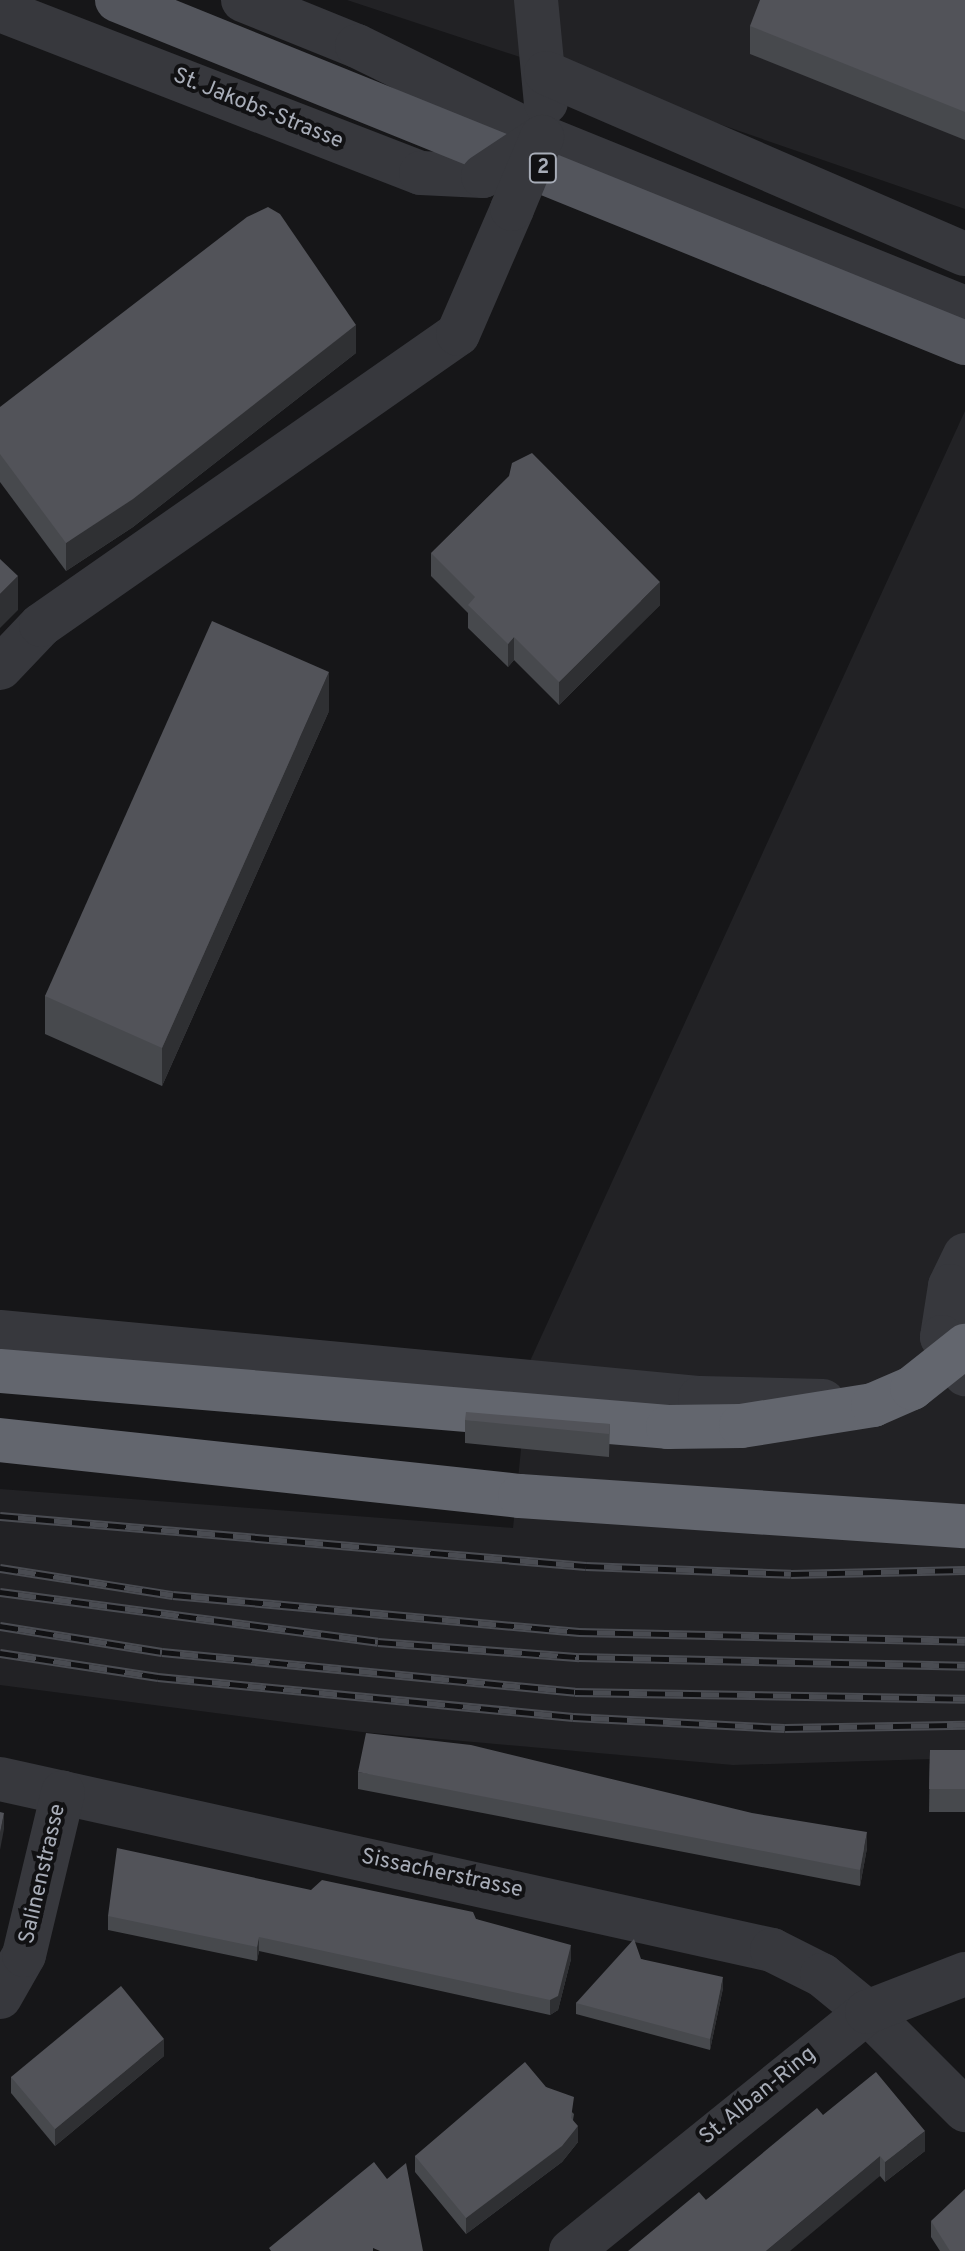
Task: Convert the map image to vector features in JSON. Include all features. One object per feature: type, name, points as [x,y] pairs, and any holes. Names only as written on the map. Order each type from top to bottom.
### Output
[{"type":"highway","points":[[0,1371],[580,1424],[741,1426],[873,1405],[963,1363]]},
{"type":"highway","points":[[0,1440],[520,1496],[965,1526]]},
{"type":"main road","name":"2","points":[[117,0],[965,343]]},
{"type":"street","points":[[243,0],[357,46],[542,137],[965,308]]},
{"type":"street","points":[[0,668],[41,625],[458,334],[542,137],[546,73],[536,0]]},
{"type":"street","name":"St. Jakobs-Strasse","points":[[0,10],[421,173],[483,176],[542,137]]},
{"type":"street","points":[[546,73],[965,254]]},
{"type":"street","points":[[0,1332],[700,1398],[917,1397],[963,1363],[942,1337],[950,1286],[965,1255]]},
{"type":"street","name":"Sissacherstrasse","points":[[0,1779],[721,1934],[822,1975],[867,2012],[965,2110]]},
{"type":"street","name":"Salinenstrasse","points":[[0,1997],[24,1955],[63,1793]]},
{"type":"street","name":"St. Alban-Ring","points":[[571,2251],[867,2012],[965,1974]]},
{"type":"shaded area","points":[[347,0],[965,0],[965,209],[632,94]]},
{"type":"shaded area","points":[[965,411],[965,1758],[733,1765],[362,1732],[0,1685],[0,1489],[513,1528],[530,1361]]},
{"type":"building","points":[[760,0],[965,0],[965,112],[750,26]]},
{"type":"building","points":[[268,207],[280,214],[356,325],[133,499],[66,543],[0,454],[0,407],[247,217]]},
{"type":"building","points":[[532,453],[660,582],[559,682],[514,637],[508,644],[468,605],[475,597],[431,553],[509,476],[512,463]]},
{"type":"building","points":[[0,559],[18,576],[0,594]]},
{"type":"building","points":[[212,621],[329,672],[162,1048],[45,996]]},
{"type":"building","points":[[466,1412],[610,1424],[609,1434],[465,1420]]},
{"type":"building","points":[[366,1733],[471,1745],[752,1813],[867,1832],[860,1870],[358,1772]]},
{"type":"building","points":[[930,1750],[965,1750],[965,1789],[929,1789]]},
{"type":"building","points":[[0,1812],[4,1813],[0,1833]]},
{"type":"building","points":[[117,1848],[311,1890],[322,1880],[473,1912],[476,1919],[571,1945],[558,1996],[550,2000],[259,1937],[257,1947],[108,1916]]},
{"type":"building","points":[[634,1939],[641,1959],[723,1977],[710,2039],[576,2003]]},
{"type":"building","points":[[121,1986],[164,2039],[55,2129],[11,2077]]},
{"type":"building","points":[[525,2062],[546,2087],[574,2097],[571,2118],[578,2126],[562,2146],[466,2218],[415,2156]]},
{"type":"building","points":[[876,2072],[925,2131],[885,2162],[880,2156],[766,2251],[628,2251],[699,2192],[706,2200],[817,2108],[823,2115]]},
{"type":"building","points":[[374,2162],[387,2179],[406,2163],[423,2251],[380,2251],[373,2248],[373,2251],[271,2251],[269,2248]]},
{"type":"building","points":[[965,2189],[965,2251],[950,2251],[931,2221]]},
{"type":"railway","points":[[0,1516],[586,1566],[791,1574],[965,1570]]},
{"type":"railway","points":[[0,1568],[173,1595],[579,1632],[965,1641]]},
{"type":"railway","points":[[0,1592],[378,1642],[579,1657],[965,1666]]},
{"type":"railway","points":[[0,1626],[162,1652],[575,1692],[965,1699]]},
{"type":"railway","points":[[0,1653],[158,1677],[573,1717],[785,1728],[965,1725]]}]
